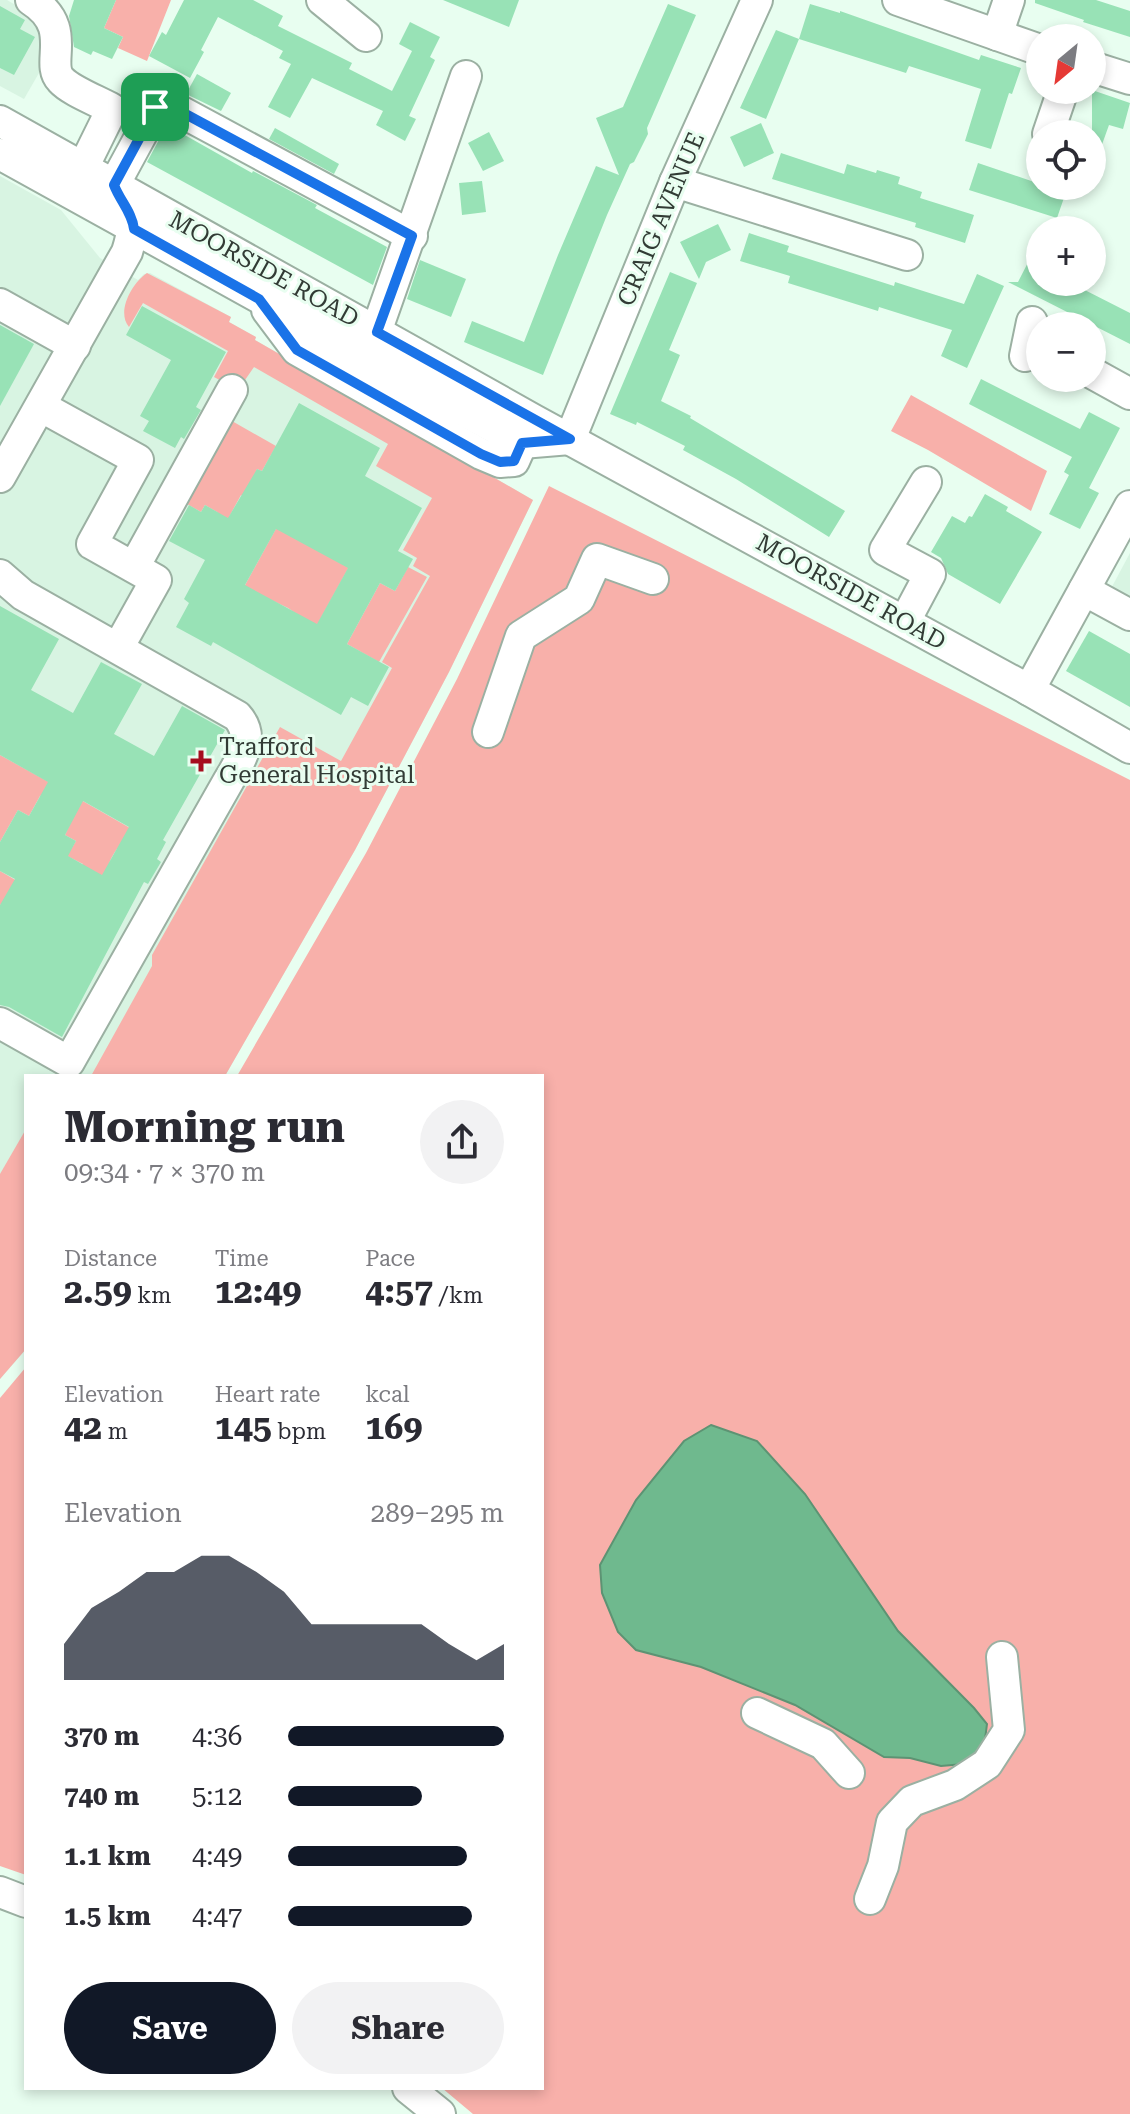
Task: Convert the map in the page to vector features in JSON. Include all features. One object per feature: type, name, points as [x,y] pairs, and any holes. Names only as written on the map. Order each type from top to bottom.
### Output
[{"type":"street","points":[[31,0],[46,11],[53,24],[57,43],[56,72],[61,81],[112,109],[77,180]]},
{"type":"street","points":[[322,0],[357,19]]},
{"type":"street","name":"CRAIG AVENUE","points":[[570,439],[675,182],[757,0]]},
{"type":"street","points":[[898,0],[1026,45]]},
{"type":"street","points":[[997,35],[1009,0]]},
{"type":"street","points":[[1106,71],[1130,79]]},
{"type":"street","points":[[372,345],[466,76]]},
{"type":"street","points":[[0,477],[127,252],[134,229],[132,216],[114,185],[159,102],[412,236]]},
{"type":"street","name":"MOORSIDE ROAD","points":[[0,121],[134,229],[259,299],[372,345],[570,439],[905,621],[1130,748]]},
{"type":"street","name":"MOORSIDE ROAD","points":[[0,154],[77,180],[114,185],[372,345],[522,443]]},
{"type":"street","points":[[675,182],[907,255]]},
{"type":"street","points":[[259,299],[297,350],[481,454],[500,462],[514,461],[522,443],[570,439]]},
{"type":"street","points":[[0,304],[75,346]]},
{"type":"street","points":[[1106,381],[1130,394]]},
{"type":"street","points":[[134,567],[232,390]]},
{"type":"street","points":[[42,407],[138,460],[92,544],[156,580],[118,648]]},
{"type":"street","points":[[905,621],[930,574],[885,550],[926,482]]},
{"type":"street","points":[[1029,690],[1130,506]]},
{"type":"street","points":[[488,732],[521,636],[579,599],[597,559],[653,579]]},
{"type":"street","points":[[0,575],[23,595],[237,716],[247,732],[247,743],[229,780],[69,1062],[0,1023]]},
{"type":"street","points":[[1084,590],[1130,615]]},
{"type":"street","points":[[870,1899],[883,1866],[892,1822],[912,1801],[955,1785],[987,1764],[1009,1730],[1002,1657]]},
{"type":"street","points":[[757,1713],[823,1744],[849,1773]]},
{"type":"street","points":[[0,1892],[24,1901]]},
{"type":"street","points":[[410,2090],[440,2114]]},
{"type":"shaded area","points":[[0,0],[7,0],[38,22],[46,44],[43,66],[24,99],[0,86]]},
{"type":"shaded area","points":[[116,0],[171,0],[147,61],[118,48],[123,37],[104,28]]},
{"type":"shaded area","name":"Trafford General Hospital","points":[[0,176],[61,210],[100,258],[138,280],[150,273],[231,317],[229,322],[256,337],[255,340],[533,500],[449,672],[355,850],[226,1074],[24,1074],[24,1351],[0,1379]]},
{"type":"shaded area","points":[[147,273],[231,317],[229,322],[256,337],[255,340],[533,500],[449,672],[355,850],[226,1074],[92,1074],[152,966],[152,955],[280,727],[341,761],[392,668],[382,662],[430,576],[413,566],[417,558],[403,550],[432,498],[376,466],[388,444],[254,367],[245,380],[227,384],[214,377],[228,351],[143,303],[129,327],[125,321],[125,306],[136,284]]},
{"type":"shaded area","points":[[911,395],[1047,471],[1031,511],[891,431]]},
{"type":"shaded area","points":[[225,417],[276,446],[262,471],[257,469],[246,498],[241,495],[229,517],[231,529],[217,512],[205,505],[201,512],[180,500]]},
{"type":"shaded area","points":[[549,486],[1130,780],[1130,2114],[473,2114],[444,2090],[544,2090],[544,1074],[238,1074],[366,853],[457,679]]},
{"type":"shaded area","points":[[278,525],[350,565],[316,627],[288,608],[244,587]]},
{"type":"shaded area","points":[[1130,553],[1130,608],[1107,596]]},
{"type":"shaded area","points":[[408,567],[427,577],[379,662],[347,644],[380,583],[395,591]]},
{"type":"shaded area","points":[[0,755],[56,786],[40,796],[29,816],[18,810],[0,842]]},
{"type":"shaded area","points":[[81,800],[137,832],[117,849],[101,885],[79,873],[83,864],[67,856],[76,841],[65,835]]},
{"type":"shaded area","points":[[0,871],[24,885],[0,905]]},
{"type":"shaded area","points":[[24,1132],[24,1351],[0,1379],[0,1174]]},
{"type":"shaded area","points":[[24,1369],[24,1874],[0,1866],[0,1398]]},
{"type":"shaded area","points":[[711,1425],[757,1441],[805,1494],[898,1631],[987,1724],[984,1747],[964,1764],[941,1766],[910,1758],[884,1757],[795,1705],[701,1667],[636,1650],[618,1632],[602,1593],[600,1565],[636,1500],[684,1441]]},
{"type":"building","points":[[74,0],[116,0],[104,28],[123,37],[112,59],[93,51],[91,55],[74,47],[69,16]]},
{"type":"building","points":[[184,0],[253,0],[283,16],[278,26],[352,63],[349,69],[392,91],[412,51],[399,44],[410,22],[440,37],[430,57],[435,60],[409,116],[416,119],[405,141],[376,125],[383,111],[312,78],[290,118],[268,107],[291,64],[279,58],[283,51],[218,17],[190,78],[149,56],[162,32],[166,35]]},
{"type":"building","points":[[443,0],[519,0],[509,27]]},
{"type":"building","points":[[1035,0],[1096,0],[1130,11],[1130,37],[1106,29],[1106,24],[1089,24],[1035,3]]},
{"type":"building","points":[[668,4],[696,15],[647,128],[648,134],[634,162],[630,164],[607,215],[543,375],[464,342],[472,321],[524,342],[596,166],[619,175],[596,118],[623,107]]},
{"type":"building","points":[[810,4],[840,11],[979,60],[981,55],[1021,68],[1012,94],[1009,93],[991,149],[965,141],[981,89],[909,66],[906,73],[799,39]]},
{"type":"building","points":[[0,6],[25,20],[20,29],[35,37],[14,75],[0,68]]},
{"type":"building","points":[[776,30],[799,39],[766,119],[740,108]]},
{"type":"building","points":[[197,74],[231,93],[221,111],[186,94]]},
{"type":"building","points":[[1106,95],[1130,103],[1123,129],[1109,125],[1106,133],[1106,120],[1092,120],[1092,104],[1106,104]]},
{"type":"building","points":[[761,123],[774,153],[744,167],[730,137]]},
{"type":"building","points":[[167,125],[317,205],[315,208],[387,247],[373,285],[147,162]]},
{"type":"building","points":[[275,128],[339,164],[334,174],[269,139]]},
{"type":"building","points":[[489,132],[504,161],[483,171],[468,143]]},
{"type":"building","points":[[781,153],[844,174],[847,164],[900,177],[898,184],[922,192],[920,198],[974,215],[965,243],[915,227],[916,223],[772,179]]},
{"type":"building","points":[[978,163],[1026,179],[1026,200],[1063,200],[1058,216],[1051,216],[969,190]]},
{"type":"building","points":[[482,181],[486,212],[462,215],[459,183]]},
{"type":"building","points":[[718,224],[731,250],[706,262],[699,279],[680,242]]},
{"type":"building","points":[[749,233],[789,246],[787,252],[894,286],[895,282],[964,304],[977,274],[1004,286],[967,368],[941,356],[952,330],[788,283],[790,276],[740,261]]},
{"type":"building","points":[[420,260],[466,279],[451,317],[407,299]]},
{"type":"building","points":[[1026,266],[1026,291],[1008,282],[1018,282]]},
{"type":"building","points":[[670,272],[697,283],[669,350],[680,355],[661,401],[691,416],[845,511],[829,537],[683,450],[685,446],[637,422],[636,425],[610,414]]},
{"type":"building","points":[[1036,296],[1097,296],[1130,313],[1130,344],[1106,332],[1106,312],[1067,312]]},
{"type":"building","points":[[142,306],[226,352],[196,407],[201,410],[175,448],[143,431],[149,421],[140,416],[171,360],[126,335]]},
{"type":"building","points":[[0,325],[34,344],[0,406]]},
{"type":"building","points":[[981,379],[1080,429],[1089,412],[1120,428],[1089,488],[1099,493],[1080,529],[1049,514],[1069,475],[1064,472],[1072,457],[969,404]]},
{"type":"building","points":[[299,403],[380,448],[365,476],[422,508],[398,551],[413,559],[395,591],[380,583],[347,644],[389,667],[368,706],[351,697],[341,715],[213,642],[211,646],[176,627],[189,603],[184,599],[205,560],[169,541],[189,505],[201,512],[205,505],[228,518],[257,469],[262,471]],"holes":[[[276,529],[348,568],[317,624],[245,585]]]},
{"type":"building","points":[[985,494],[1008,507],[1006,511],[1042,532],[1000,604],[948,574],[941,558],[931,552],[952,516],[965,523]]},
{"type":"building","points":[[0,606],[59,639],[31,690],[73,713],[101,662],[142,684],[114,734],[154,756],[182,706],[225,730],[163,840],[166,842],[157,859],[161,862],[148,884],[144,882],[62,1037],[0,1005],[0,905],[15,879],[0,871],[0,842],[18,810],[29,816],[48,782],[0,755]],"holes":[[[83,801],[129,827],[102,875],[68,856],[76,841],[65,835]]]},
{"type":"building","points":[[1089,631],[1130,654],[1130,707],[1066,671]]},
{"type":"place","name":"Trafford General Hospital","points":[[201,761]]},
{"type":"route","points":[[159,102],[165,103],[412,236],[377,332],[570,439],[522,443],[514,461],[500,462],[481,454],[297,350],[259,299],[134,229],[132,216],[114,185],[155,107],[159,102]]}]
